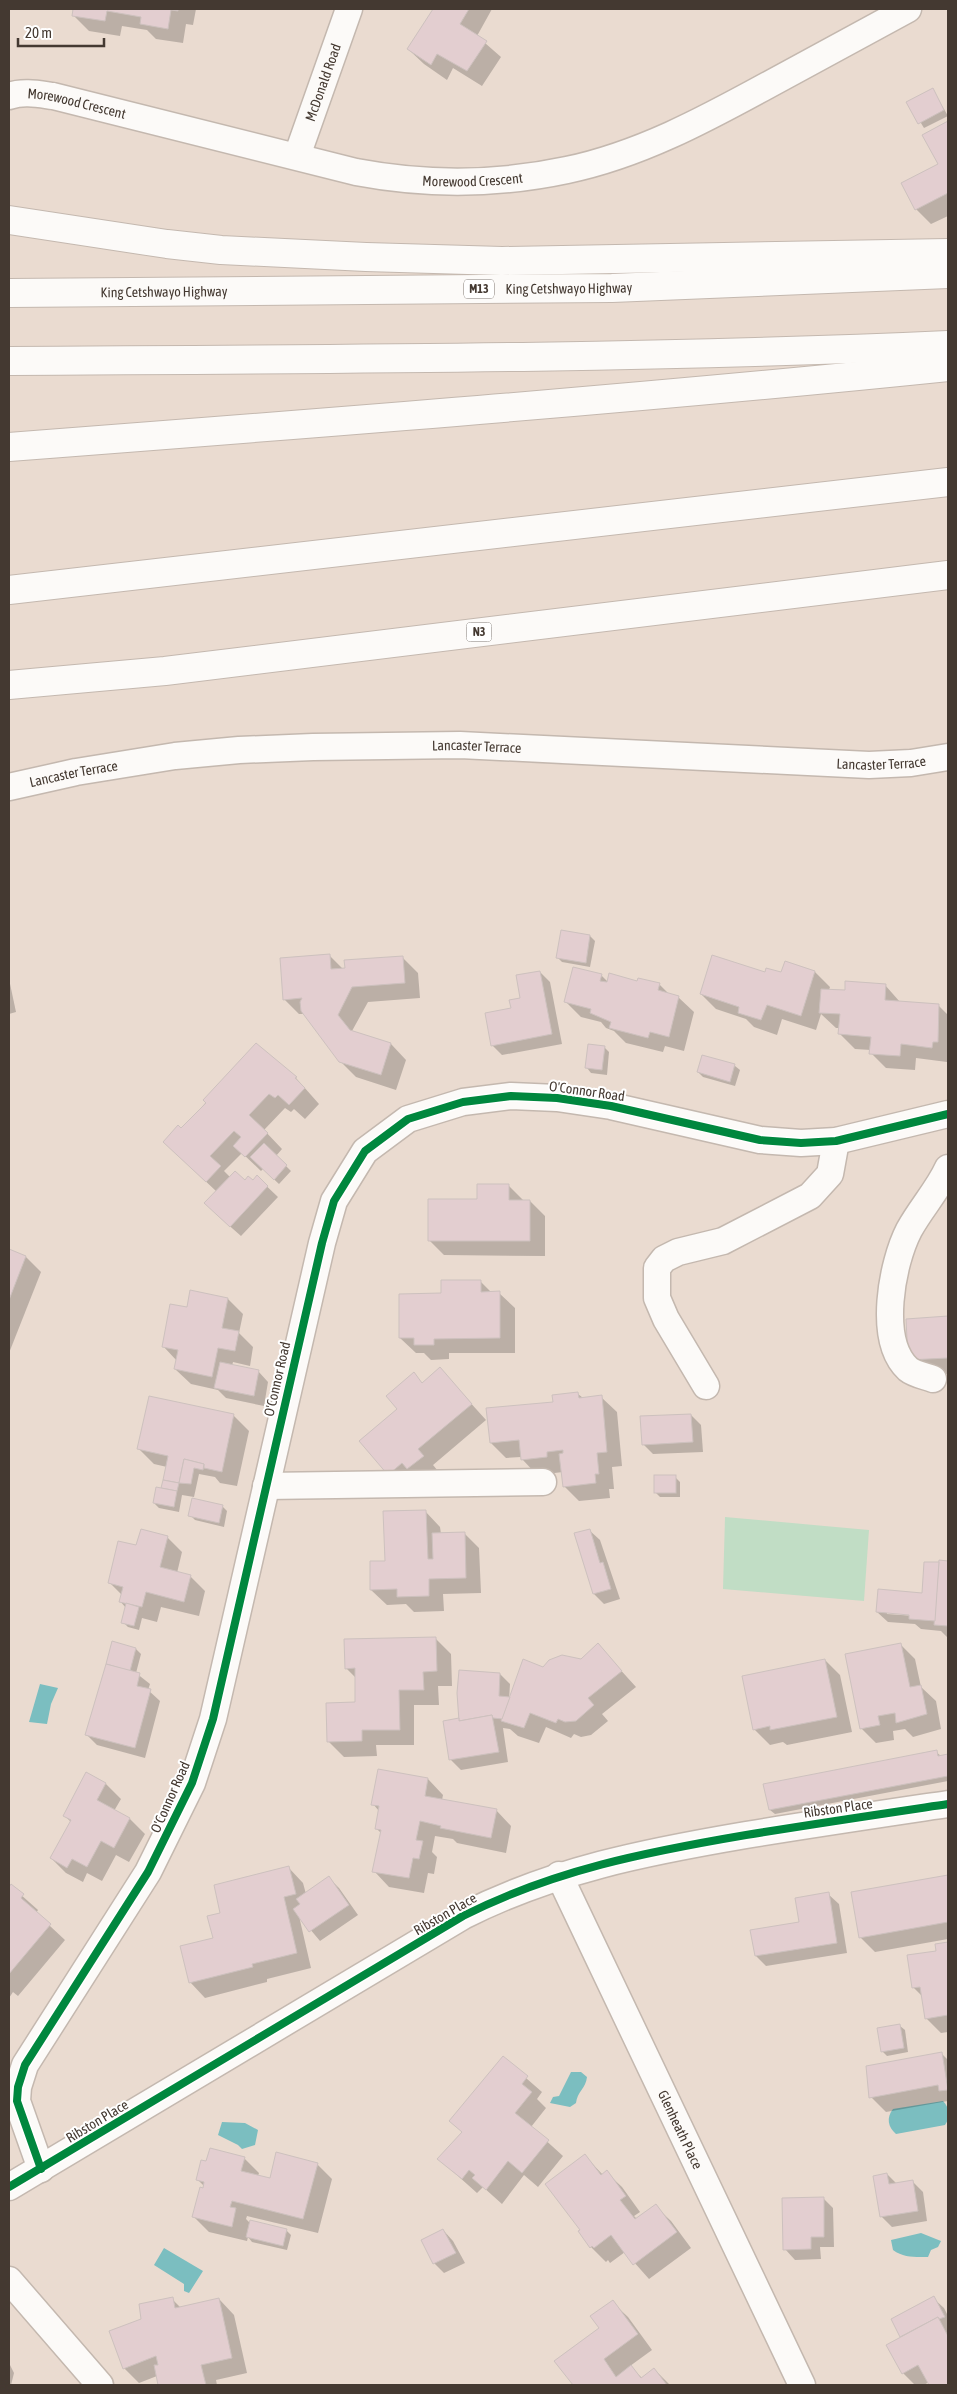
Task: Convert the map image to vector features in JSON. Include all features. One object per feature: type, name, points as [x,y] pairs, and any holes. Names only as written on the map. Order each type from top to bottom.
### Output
[{"type":"highway","points":[[9,220],[212,249],[366,257],[502,261],[948,254]]},
{"type":"highway","name":"King Cetshwayo Highway","points":[[9,293],[612,288],[948,274]]},
{"type":"highway","points":[[9,361],[497,358],[804,351],[948,345]]},
{"type":"highway","points":[[9,447],[497,410],[729,390],[948,367]]},
{"type":"highway","points":[[9,590],[948,482]]},
{"type":"highway","name":"N3","points":[[9,685],[165,671],[948,575]]},
{"type":"street","name":"McDonald Road","points":[[297,156],[349,9]]},
{"type":"street","name":"Morewood Crescent","points":[[9,96],[16,93],[32,93],[53,96],[356,172],[397,180],[436,182],[520,178],[567,170],[660,140],[696,123],[908,9]]},
{"type":"street","name":"Lancaster Terrace","points":[[9,787],[76,772],[175,756],[239,750],[460,745],[869,765],[910,763],[948,757]]},
{"type":"street","name":"O'Connor Road","points":[[41,2169],[17,2101],[18,2087],[25,2065],[148,1872],[192,1784],[213,1719],[322,1243],[334,1202],[365,1151],[408,1119],[463,1102],[511,1096],[557,1098],[610,1106],[760,1140],[800,1144],[836,1141],[948,1114]]},
{"type":"street","points":[[706,1386],[663,1312],[657,1298],[657,1268],[664,1259],[723,1242],[810,1196],[830,1174],[836,1141]]},
{"type":"street","points":[[933,1380],[909,1370],[900,1359],[894,1346],[890,1296],[909,1231],[948,1168]]},
{"type":"street","points":[[266,1486],[543,1482]]},
{"type":"street","name":"Ribston Place","points":[[9,2187],[463,1916],[496,1899],[559,1875],[658,1850],[948,1804]]},
{"type":"street","name":"Glenheath Place","points":[[559,1875],[802,2385]]},
{"type":"street","points":[[9,2280],[100,2385]]},
{"type":"green space","points":[[725,1517],[869,1530],[864,1601],[723,1589]]},
{"type":"water","points":[[40,1684],[58,1688],[51,1704],[47,1724],[29,1722]]},
{"type":"water","points":[[571,2072],[581,2072],[587,2077],[576,2103],[570,2107],[550,2103],[553,2097],[559,2096]]},
{"type":"water","points":[[943,2101],[948,2113],[945,2125],[896,2134],[891,2128],[889,2119],[893,2109]]},
{"type":"water","points":[[222,2122],[245,2123],[258,2130],[255,2145],[242,2149],[218,2135]]},
{"type":"water","points":[[921,2233],[941,2241],[938,2247],[931,2250],[928,2257],[905,2256],[893,2250],[891,2240]]},
{"type":"water","points":[[164,2248],[203,2271],[189,2293],[184,2291],[184,2284],[154,2265]]},
{"type":"building","points":[[73,9],[178,9],[178,11],[171,10],[168,29],[140,24],[141,17],[107,11],[105,21],[72,16]]},
{"type":"building","points":[[433,9],[469,9],[460,24],[487,41],[467,71],[437,54],[431,65],[407,49]]},
{"type":"building","points":[[933,88],[944,110],[918,124],[906,102]]},
{"type":"building","points":[[948,121],[948,193],[915,210],[901,183],[938,164],[922,135]]},
{"type":"building","points":[[561,930],[590,935],[586,963],[556,958]]},
{"type":"building","points":[[330,954],[331,969],[345,968],[344,960],[403,956],[405,983],[352,987],[338,1015],[350,1030],[391,1043],[381,1075],[339,1062],[301,1011],[300,1002],[302,998],[283,1000],[280,958]]},
{"type":"building","points":[[712,955],[765,972],[766,968],[781,972],[785,961],[815,971],[801,1016],[767,1005],[761,1020],[738,1013],[739,1007],[700,994]]},
{"type":"building","points":[[573,967],[602,974],[600,981],[607,982],[609,973],[637,981],[638,978],[660,983],[658,990],[679,996],[669,1037],[650,1032],[648,1038],[609,1028],[611,1022],[590,1013],[591,1009],[564,1002]]},
{"type":"building","points":[[540,971],[552,1034],[491,1046],[485,1013],[511,1008],[509,1000],[520,998],[516,975]]},
{"type":"building","points":[[845,981],[886,984],[885,1000],[939,1004],[938,1042],[933,1042],[932,1048],[901,1044],[900,1056],[869,1054],[871,1037],[838,1034],[840,1014],[819,1013],[821,989],[845,990]]},
{"type":"building","points":[[256,1043],[297,1077],[295,1078],[305,1088],[289,1105],[278,1095],[275,1098],[269,1094],[249,1115],[268,1133],[245,1157],[233,1146],[241,1137],[234,1131],[210,1156],[221,1166],[206,1182],[163,1142],[178,1125],[181,1128],[206,1103],[203,1100]]},
{"type":"building","points":[[588,1044],[605,1046],[602,1070],[585,1068]]},
{"type":"building","points":[[702,1055],[735,1064],[730,1082],[697,1072]]},
{"type":"building","points":[[264,1143],[287,1165],[274,1180],[250,1157]]},
{"type":"building","points":[[235,1171],[245,1180],[248,1176],[253,1180],[257,1175],[268,1186],[230,1227],[204,1203]]},
{"type":"building","points":[[477,1184],[509,1184],[509,1200],[530,1200],[530,1241],[428,1241],[428,1199],[477,1199]]},
{"type":"building","points":[[9,1249],[26,1256],[9,1300]]},
{"type":"building","points":[[441,1280],[481,1280],[481,1292],[500,1291],[500,1338],[434,1339],[434,1345],[414,1345],[414,1338],[399,1338],[399,1294],[441,1293]]},
{"type":"building","points":[[190,1290],[228,1298],[222,1328],[239,1331],[235,1351],[218,1348],[212,1377],[174,1369],[178,1350],[162,1347],[170,1304],[187,1307]]},
{"type":"building","points":[[948,1316],[948,1358],[908,1360],[906,1319]]},
{"type":"building","points":[[220,1362],[259,1370],[254,1396],[214,1388]]},
{"type":"building","points":[[440,1367],[472,1404],[418,1449],[424,1456],[407,1469],[402,1463],[388,1475],[359,1441],[397,1409],[386,1396],[414,1372],[422,1383]]},
{"type":"building","points":[[578,1392],[579,1398],[602,1395],[607,1452],[597,1453],[599,1474],[595,1474],[596,1483],[563,1487],[559,1454],[563,1453],[563,1450],[547,1452],[547,1457],[521,1460],[519,1440],[490,1443],[486,1408],[553,1402],[552,1395]]},
{"type":"building","points":[[149,1396],[234,1414],[222,1472],[204,1468],[204,1464],[184,1459],[179,1483],[163,1480],[168,1456],[137,1449]]},
{"type":"building","points":[[691,1414],[693,1442],[642,1445],[640,1416]]},
{"type":"building","points":[[184,1459],[204,1464],[203,1470],[194,1468],[191,1484],[179,1483]]},
{"type":"building","points":[[654,1475],[676,1475],[676,1493],[654,1493]]},
{"type":"building","points":[[163,1480],[179,1483],[177,1491],[161,1488]]},
{"type":"building","points":[[156,1487],[177,1491],[174,1507],[153,1503]]},
{"type":"building","points":[[192,1498],[223,1505],[219,1523],[188,1516]]},
{"type":"building","points":[[426,1510],[428,1559],[433,1559],[432,1533],[465,1532],[466,1578],[429,1579],[429,1596],[397,1597],[397,1589],[370,1590],[370,1561],[385,1561],[383,1511]]},
{"type":"building","points":[[141,1529],[168,1536],[160,1567],[191,1575],[184,1602],[146,1592],[142,1607],[119,1602],[123,1587],[108,1583],[118,1541],[136,1545]]},
{"type":"building","points":[[590,1529],[600,1563],[603,1562],[611,1589],[593,1594],[574,1533]]},
{"type":"building","points":[[939,1560],[948,1561],[948,1626],[934,1625]]},
{"type":"building","points":[[924,1562],[939,1562],[935,1621],[909,1619],[909,1615],[876,1612],[878,1589],[922,1593]]},
{"type":"building","points":[[126,1603],[139,1607],[134,1626],[121,1623]]},
{"type":"building","points":[[436,1637],[437,1671],[423,1672],[424,1690],[399,1690],[400,1730],[362,1730],[362,1741],[327,1742],[326,1703],[355,1702],[355,1668],[345,1669],[344,1639]]},
{"type":"building","points":[[112,1641],[136,1648],[130,1671],[106,1664]]},
{"type":"building","points":[[598,1643],[622,1671],[588,1698],[594,1705],[576,1721],[565,1722],[558,1719],[556,1723],[530,1713],[524,1728],[501,1721],[523,1659],[543,1667],[549,1660],[562,1655],[581,1659]]},
{"type":"building","points":[[901,1643],[910,1687],[921,1685],[927,1714],[896,1723],[895,1713],[878,1716],[880,1725],[860,1729],[845,1654]]},
{"type":"building","points":[[825,1659],[837,1717],[770,1730],[770,1726],[753,1730],[742,1676]]},
{"type":"building","points":[[106,1664],[140,1673],[137,1686],[151,1689],[135,1748],[85,1735]]},
{"type":"building","points":[[459,1670],[500,1673],[499,1696],[510,1697],[502,1719],[493,1718],[492,1715],[459,1721],[457,1693]]},
{"type":"building","points":[[492,1715],[499,1752],[449,1760],[443,1721],[459,1718],[459,1721]]},
{"type":"building","points":[[937,1750],[938,1756],[948,1754],[948,1776],[769,1810],[763,1784]]},
{"type":"building","points":[[378,1769],[428,1778],[425,1796],[497,1809],[491,1838],[440,1828],[441,1826],[420,1821],[416,1840],[423,1841],[419,1859],[413,1858],[409,1878],[372,1872],[381,1830],[375,1829],[379,1806],[371,1805]]},
{"type":"building","points":[[86,1772],[106,1783],[97,1800],[130,1818],[114,1848],[101,1841],[87,1867],[72,1859],[67,1868],[50,1858],[71,1820],[63,1816]]},
{"type":"building","points":[[289,1866],[296,1894],[284,1897],[297,1953],[252,1964],[253,1967],[189,1983],[180,1946],[213,1938],[207,1916],[220,1913],[214,1885]]},
{"type":"building","points":[[948,1875],[948,1922],[859,1938],[851,1892]]},
{"type":"building","points":[[329,1876],[349,1905],[309,1932],[293,1909],[300,1904],[296,1899]]},
{"type":"building","points":[[11,1884],[24,1894],[21,1898],[51,1924],[9,1974],[9,1887]]},
{"type":"building","points":[[829,1892],[837,1943],[755,1956],[750,1930],[799,1922],[795,1898]]},
{"type":"building","points":[[948,1942],[948,2015],[925,2019],[920,1987],[912,1988],[907,1955],[936,1951],[935,1944]]},
{"type":"building","points":[[900,2024],[904,2048],[881,2052],[877,2028]]},
{"type":"building","points":[[942,2052],[948,2090],[939,2091],[938,2085],[869,2098],[866,2066]]},
{"type":"building","points":[[503,2056],[528,2076],[522,2084],[532,2092],[515,2113],[549,2140],[522,2173],[508,2161],[486,2190],[472,2178],[475,2175],[469,2170],[462,2179],[437,2159],[462,2132],[449,2121]]},
{"type":"building","points":[[210,2148],[245,2157],[241,2171],[270,2178],[276,2152],[318,2163],[303,2219],[232,2201],[230,2207],[236,2208],[232,2227],[192,2217],[200,2187],[203,2188],[204,2182],[196,2180],[201,2160],[206,2161]]},
{"type":"building","points":[[585,2154],[601,2175],[607,2170],[626,2196],[620,2200],[635,2219],[656,2204],[677,2232],[633,2265],[611,2235],[594,2248],[592,2246],[590,2248],[578,2231],[580,2230],[545,2184]]},
{"type":"building","points":[[887,2173],[889,2184],[913,2180],[918,2211],[880,2217],[873,2176]]},
{"type":"building","points":[[824,2197],[824,2237],[811,2237],[811,2249],[783,2250],[782,2198]]},
{"type":"building","points":[[250,2220],[287,2229],[283,2246],[246,2237]]},
{"type":"building","points":[[443,2229],[456,2253],[433,2264],[421,2240]]},
{"type":"building","points":[[934,2296],[945,2317],[939,2319],[938,2317],[900,2337],[891,2319]]},
{"type":"building","points":[[173,2297],[175,2308],[219,2298],[232,2358],[201,2365],[206,2385],[158,2385],[154,2365],[158,2365],[156,2356],[123,2369],[109,2331],[141,2319],[139,2304]]},
{"type":"building","points":[[613,2300],[638,2334],[604,2359],[616,2377],[631,2365],[641,2378],[654,2368],[667,2385],[573,2385],[554,2361],[599,2328],[590,2316]]},
{"type":"building","points":[[938,2317],[948,2336],[948,2385],[929,2385],[918,2365],[902,2374],[886,2345]]},
{"type":"cycle path","points":[[41,2169],[17,2101],[18,2087],[25,2065],[148,1872],[192,1783],[213,1719],[322,1243],[334,1201],[365,1151],[408,1119],[463,1102],[511,1096],[557,1098],[611,1106],[760,1140],[801,1143],[836,1141],[948,1114]]},
{"type":"cycle path","points":[[9,2187],[463,1916],[497,1900],[566,1875],[672,1848],[948,1804]]}]
